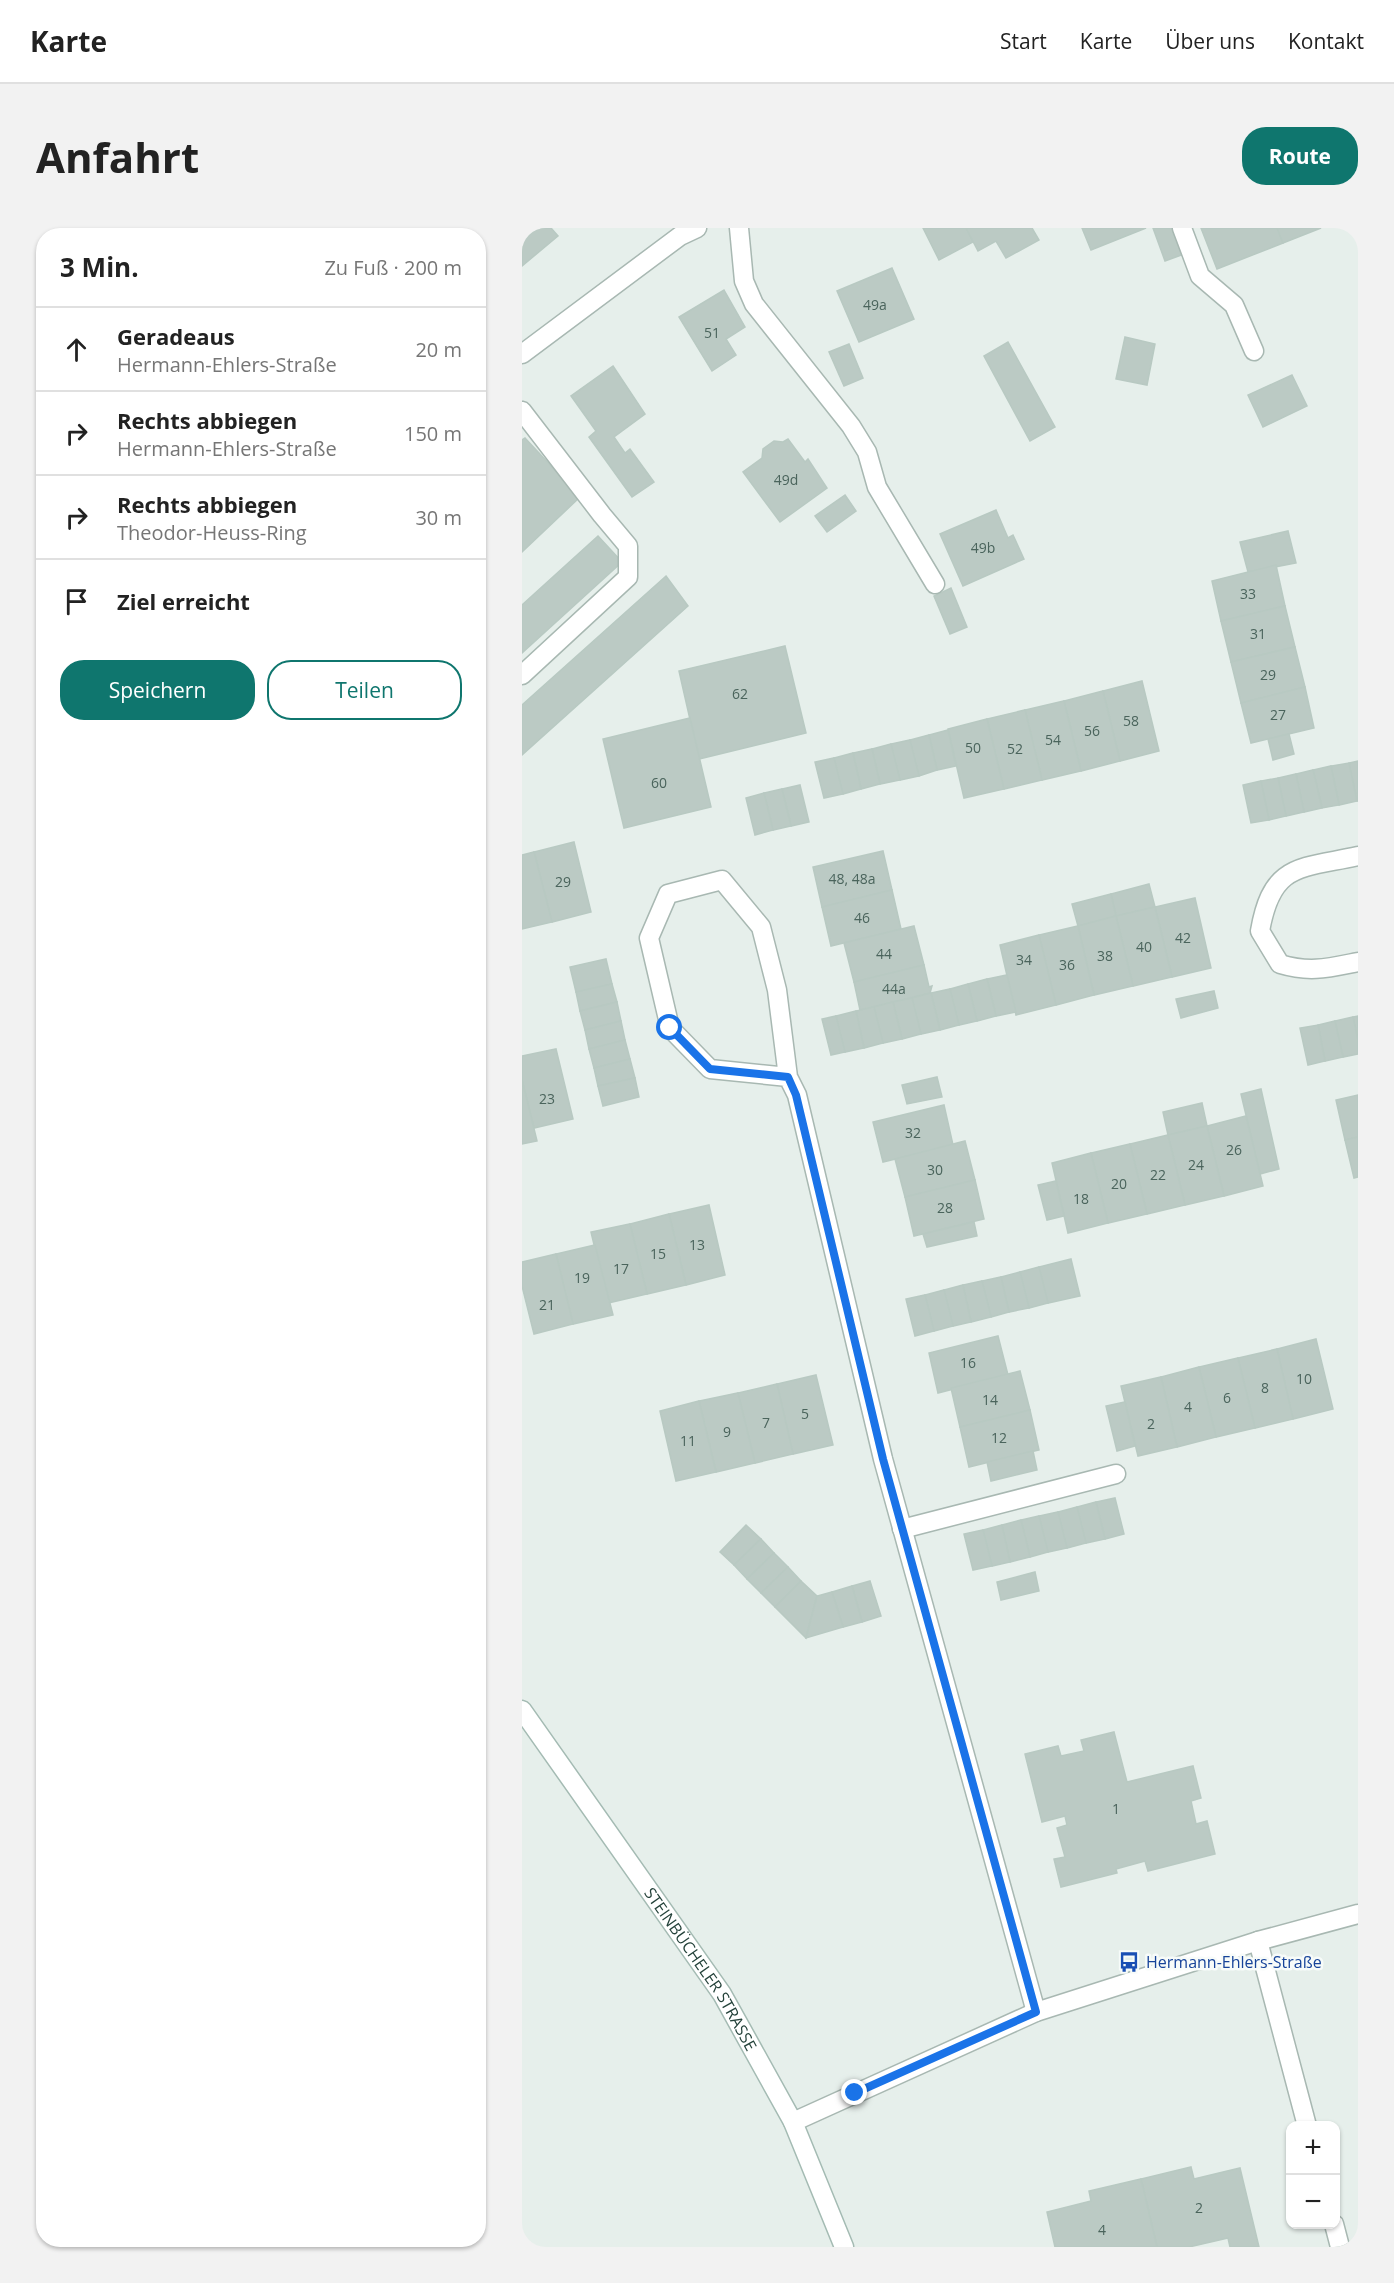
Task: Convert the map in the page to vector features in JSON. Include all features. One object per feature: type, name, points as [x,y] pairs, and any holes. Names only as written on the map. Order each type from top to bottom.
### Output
[{"type":"street","points":[[522,354],[680,236],[697,228]]},
{"type":"street","points":[[739,228],[744,281],[754,304],[851,426],[867,452],[877,487],[935,584]]},
{"type":"street","points":[[1182,228],[1200,276],[1234,305],[1254,351]]},
{"type":"street","points":[[522,411],[628,546],[628,577],[522,675]]},
{"type":"street","points":[[1358,856],[1296,870],[1279,880],[1269,895],[1260,931],[1280,964],[1299,969],[1316,970],[1358,962]]},
{"type":"street","points":[[788,1077],[710,1069],[670,1028],[649,938],[668,894],[722,880],[761,927],[777,990],[788,1077],[796,1095],[880,1448],[1036,2012]]},
{"type":"street","points":[[902,1529],[1116,1474]]},
{"type":"street","name":"STEINBÜCHELER STRASSE","points":[[522,1710],[722,1994],[793,2122],[844,2247]]},
{"type":"street","points":[[793,2122],[1036,2012],[1258,1941],[1358,1914]]},
{"type":"street","points":[[1258,1941],[1306,2121]]},
{"type":"street","points":[[1335,2229],[1340,2247]]},
{"type":"building","points":[[522,228],[551,228],[558,236],[522,266]]},
{"type":"building","points":[[923,228],[966,228],[973,242],[939,260]]},
{"type":"building","points":[[966,228],[1032,228],[1039,240],[1006,258],[996,241],[978,251]]},
{"type":"building","points":[[1082,228],[1146,228],[1091,250]]},
{"type":"building","points":[[1153,228],[1173,228],[1184,254],[1165,261]]},
{"type":"building","points":[[1201,228],[1277,228],[1283,243],[1217,269]]},
{"type":"building","points":[[1277,228],[1321,228],[1283,243]]},
{"type":"building","points":[[892,268],[914,319],[859,342],[837,291]]},
{"type":"building","points":[[724,290],[745,327],[726,339],[736,355],[712,371],[679,317]]},
{"type":"building","points":[[1125,337],[1155,344],[1147,385],[1116,379]]},
{"type":"building","points":[[1008,342],[1055,427],[1030,441],[984,356]]},
{"type":"building","points":[[849,344],[863,378],[844,386],[829,352]]},
{"type":"building","points":[[613,366],[645,414],[614,437],[625,453],[630,449],[654,482],[632,497],[589,437],[596,431],[571,396]]},
{"type":"building","points":[[1292,375],[1307,406],[1263,427],[1248,395]]},
{"type":"building","points":[[525,438],[580,497],[522,552],[522,440]]},
{"type":"building","points":[[788,439],[805,462],[808,459],[827,488],[780,522],[743,472],[762,458],[763,449],[774,441],[783,442]]},
{"type":"building","points":[[845,495],[856,511],[827,532],[815,516]]},
{"type":"building","points":[[996,510],[1008,538],[1013,535],[1024,559],[963,586],[940,534]]},
{"type":"building","points":[[1288,531],[1296,563],[1248,572],[1240,542]]},
{"type":"building","points":[[598,536],[622,562],[522,653],[522,605]]},
{"type":"building","points":[[1276,565],[1285,606],[1221,621],[1212,581]]},
{"type":"building","points":[[666,576],[688,606],[522,755],[522,705]]},
{"type":"building","points":[[951,588],[967,627],[950,634],[934,596]]},
{"type":"building","points":[[1285,606],[1295,647],[1231,662],[1221,621]]},
{"type":"building","points":[[785,646],[806,733],[699,759],[679,671]]},
{"type":"building","points":[[1295,647],[1305,687],[1241,703],[1231,662]]},
{"type":"building","points":[[1142,681],[1159,751],[1120,761],[1103,691]]},
{"type":"building","points":[[1305,687],[1314,728],[1251,743],[1241,703]]},
{"type":"building","points":[[1103,691],[1120,761],[1081,771],[1064,701]]},
{"type":"building","points":[[1064,701],[1081,771],[1042,780],[1025,710]]},
{"type":"building","points":[[1025,710],[1042,780],[1004,789],[987,719]]},
{"type":"building","points":[[690,718],[711,807],[624,828],[603,739]]},
{"type":"building","points":[[987,719],[1004,789],[964,798],[948,729]]},
{"type":"building","points":[[948,730],[956,766],[937,770],[929,735]]},
{"type":"building","points":[[1289,734],[1294,754],[1273,760],[1268,739]]},
{"type":"building","points":[[929,735],[937,770],[919,776],[910,740]]},
{"type":"building","points":[[910,740],[919,776],[900,780],[891,744]]},
{"type":"building","points":[[891,744],[900,780],[880,784],[872,749]]},
{"type":"building","points":[[872,749],[880,784],[861,789],[853,753]]},
{"type":"building","points":[[853,753],[861,789],[843,794],[834,758]]},
{"type":"building","points":[[834,758],[843,794],[824,798],[815,762]]},
{"type":"building","points":[[1358,761],[1358,801],[1357,801],[1349,763]]},
{"type":"building","points":[[1349,763],[1357,801],[1339,805],[1331,766]]},
{"type":"building","points":[[1331,766],[1339,805],[1322,808],[1313,770]]},
{"type":"building","points":[[1313,770],[1322,808],[1304,812],[1296,774]]},
{"type":"building","points":[[1296,774],[1304,812],[1286,816],[1278,778]]},
{"type":"building","points":[[1278,778],[1286,816],[1269,820],[1261,781]]},
{"type":"building","points":[[1261,781],[1269,820],[1251,823],[1243,785]]},
{"type":"building","points":[[800,785],[809,822],[791,826],[782,789]]},
{"type":"building","points":[[782,789],[791,826],[773,830],[764,793]]},
{"type":"building","points":[[764,793],[773,830],[755,835],[746,798]]},
{"type":"building","points":[[574,842],[591,912],[552,922],[534,852]]},
{"type":"building","points":[[883,851],[892,890],[822,907],[813,867]]},
{"type":"building","points":[[534,852],[552,922],[522,929],[522,855]]},
{"type":"building","points":[[1149,884],[1155,907],[1116,916],[1111,894]]},
{"type":"building","points":[[892,890],[901,929],[831,946],[822,907]]},
{"type":"building","points":[[1111,894],[1116,916],[1078,926],[1072,904]]},
{"type":"building","points":[[1195,898],[1211,968],[1172,977],[1155,907]]},
{"type":"building","points":[[1155,907],[1172,977],[1133,986],[1116,916]]},
{"type":"building","points":[[1116,916],[1133,986],[1094,995],[1078,926]]},
{"type":"building","points":[[914,926],[924,965],[854,982],[844,943]]},
{"type":"building","points":[[1078,926],[1094,995],[1056,1005],[1039,935]]},
{"type":"building","points":[[1039,935],[1056,1005],[1016,1015],[1000,945]]},
{"type":"building","points":[[606,959],[612,984],[576,992],[570,967]]},
{"type":"building","points":[[924,965],[929,987],[932,986],[930,993],[860,1010],[854,982]]},
{"type":"building","points":[[1007,975],[1016,1012],[996,1016],[987,979]]},
{"type":"building","points":[[987,979],[996,1016],[977,1021],[968,984]]},
{"type":"building","points":[[612,984],[617,1002],[580,1011],[576,992]]},
{"type":"building","points":[[968,984],[977,1021],[959,1025],[950,989]]},
{"type":"building","points":[[950,989],[959,1025],[940,1030],[931,993]]},
{"type":"building","points":[[1214,991],[1218,1008],[1181,1018],[1176,999]]},
{"type":"building","points":[[931,993],[940,1030],[921,1034],[912,998]]},
{"type":"building","points":[[912,998],[921,1034],[902,1039],[893,1002]]},
{"type":"building","points":[[617,1002],[621,1021],[585,1030],[580,1011]]},
{"type":"building","points":[[893,1002],[902,1039],[883,1043],[874,1007]]},
{"type":"building","points":[[874,1007],[883,1043],[864,1048],[856,1011]]},
{"type":"building","points":[[856,1011],[864,1048],[845,1052],[836,1016]]},
{"type":"building","points":[[836,1016],[845,1052],[831,1055],[822,1019]]},
{"type":"building","points":[[1358,1016],[1358,1040],[1353,1017]]},
{"type":"building","points":[[1353,1017],[1358,1040],[1358,1054],[1343,1057],[1335,1021]]},
{"type":"building","points":[[621,1021],[625,1040],[589,1049],[585,1030]]},
{"type":"building","points":[[1335,1021],[1343,1057],[1325,1061],[1318,1025]]},
{"type":"building","points":[[1318,1025],[1325,1061],[1308,1065],[1300,1028]]},
{"type":"building","points":[[625,1040],[630,1059],[594,1068],[589,1049]]},
{"type":"building","points":[[556,1049],[573,1119],[534,1128],[522,1080],[522,1056]]},
{"type":"building","points":[[630,1059],[635,1078],[598,1086],[594,1068]]},
{"type":"building","points":[[937,1077],[942,1097],[907,1104],[902,1085]]},
{"type":"building","points":[[635,1078],[639,1097],[603,1106],[598,1086]]},
{"type":"building","points":[[522,1080],[537,1141],[522,1144]]},
{"type":"building","points":[[1261,1089],[1279,1169],[1260,1174],[1241,1094]]},
{"type":"building","points":[[1358,1095],[1358,1137],[1345,1140],[1336,1100]]},
{"type":"building","points":[[1202,1103],[1207,1126],[1168,1135],[1163,1112]]},
{"type":"building","points":[[944,1105],[953,1145],[883,1162],[873,1122]]},
{"type":"building","points":[[1246,1116],[1263,1186],[1224,1196],[1207,1126]]},
{"type":"building","points":[[1207,1126],[1224,1196],[1185,1205],[1168,1135]]},
{"type":"building","points":[[1168,1135],[1185,1205],[1147,1214],[1130,1144]]},
{"type":"building","points":[[1358,1137],[1358,1177],[1354,1178],[1345,1140]]},
{"type":"building","points":[[965,1141],[975,1180],[905,1197],[895,1159]]},
{"type":"building","points":[[1130,1144],[1147,1214],[1108,1223],[1091,1153]]},
{"type":"building","points":[[1091,1153],[1108,1223],[1068,1233],[1052,1163]]},
{"type":"building","points":[[975,1180],[984,1219],[914,1236],[905,1197]]},
{"type":"building","points":[[1056,1181],[1064,1216],[1047,1220],[1038,1185]]},
{"type":"building","points":[[709,1205],[725,1275],[686,1285],[669,1214]]},
{"type":"building","points":[[669,1214],[686,1285],[647,1294],[630,1224]]},
{"type":"building","points":[[974,1222],[977,1236],[927,1247],[923,1234]]},
{"type":"building","points":[[630,1224],[647,1294],[608,1303],[591,1232]]},
{"type":"building","points":[[595,1245],[613,1315],[573,1324],[556,1254]]},
{"type":"building","points":[[556,1254],[573,1324],[534,1334],[522,1286],[522,1262]]},
{"type":"building","points":[[1071,1259],[1080,1296],[1048,1303],[1039,1267]]},
{"type":"building","points":[[1039,1267],[1048,1303],[1029,1308],[1020,1272]]},
{"type":"building","points":[[1020,1272],[1029,1308],[1009,1312],[1001,1277]]},
{"type":"building","points":[[1001,1277],[1009,1312],[991,1317],[982,1281]]},
{"type":"building","points":[[982,1281],[991,1317],[971,1322],[963,1285]]},
{"type":"building","points":[[963,1285],[971,1322],[953,1326],[944,1290]]},
{"type":"building","points":[[944,1290],[953,1326],[934,1331],[925,1295]]},
{"type":"building","points":[[925,1295],[934,1331],[915,1336],[906,1299]]},
{"type":"building","points":[[998,1336],[1008,1375],[938,1393],[929,1353]]},
{"type":"building","points":[[1316,1339],[1333,1409],[1293,1419],[1277,1349]]},
{"type":"building","points":[[1277,1349],[1293,1419],[1255,1428],[1238,1358]]},
{"type":"building","points":[[1238,1358],[1255,1428],[1216,1437],[1199,1367]]},
{"type":"building","points":[[1199,1367],[1216,1437],[1177,1447],[1161,1377]]},
{"type":"building","points":[[1020,1371],[1030,1410],[960,1427],[951,1388]]},
{"type":"building","points":[[816,1375],[833,1445],[793,1454],[777,1384]]},
{"type":"building","points":[[1161,1377],[1177,1447],[1138,1456],[1121,1386]]},
{"type":"building","points":[[777,1384],[793,1454],[755,1463],[738,1393]]},
{"type":"building","points":[[738,1393],[755,1463],[716,1472],[699,1401]]},
{"type":"building","points":[[699,1401],[716,1472],[676,1481],[660,1411]]},
{"type":"building","points":[[1125,1402],[1135,1446],[1117,1451],[1106,1406]]},
{"type":"building","points":[[1030,1410],[1039,1450],[969,1467],[960,1427]]},
{"type":"building","points":[[1033,1451],[1037,1470],[991,1481],[987,1462]]},
{"type":"building","points":[[1115,1498],[1124,1534],[1105,1539],[1096,1502]]},
{"type":"building","points":[[1096,1502],[1105,1539],[1086,1543],[1077,1507]]},
{"type":"building","points":[[1077,1507],[1086,1543],[1067,1548],[1058,1512]]},
{"type":"building","points":[[1058,1512],[1067,1548],[1048,1552],[1039,1516]]},
{"type":"building","points":[[1039,1516],[1048,1552],[1030,1557],[1021,1520]]},
{"type":"building","points":[[1021,1520],[1030,1557],[1010,1562],[1002,1525]]},
{"type":"building","points":[[746,1525],[761,1539],[734,1565],[720,1552]]},
{"type":"building","points":[[1002,1525],[1010,1562],[992,1566],[983,1530]]},
{"type":"building","points":[[983,1530],[992,1566],[973,1570],[964,1534]]},
{"type":"building","points":[[761,1539],[774,1553],[747,1579],[734,1565]]},
{"type":"building","points":[[774,1553],[788,1567],[761,1593],[747,1579]]},
{"type":"building","points":[[788,1567],[801,1581],[775,1607],[761,1593]]},
{"type":"building","points":[[1035,1572],[1039,1591],[1001,1600],[997,1582]]},
{"type":"building","points":[[801,1581],[817,1596],[806,1638],[775,1607]]},
{"type":"building","points":[[870,1581],[881,1616],[862,1622],[852,1586]]},
{"type":"building","points":[[852,1586],[862,1622],[843,1627],[832,1592]]},
{"type":"building","points":[[832,1592],[843,1627],[806,1638],[817,1596]]},
{"type":"building","points":[[1114,1732],[1127,1782],[1193,1766],[1201,1798],[1191,1801],[1196,1824],[1207,1821],[1215,1854],[1148,1871],[1145,1861],[1116,1869],[1117,1873],[1061,1887],[1054,1859],[1065,1857],[1057,1828],[1067,1825],[1065,1816],[1042,1822],[1025,1754],[1058,1746],[1061,1756],[1084,1751],[1081,1740]]},
{"type":"building","points":[[1191,2167],[1194,2179],[1240,2168],[1259,2247],[1230,2247],[1228,2238],[1189,2247],[1157,2247],[1141,2179]]},
{"type":"building","points":[[1141,2179],[1157,2247],[1055,2247],[1047,2212],[1091,2201],[1089,2191]]},
{"type":"place","name":"Hermann-Ehlers-Straße","points":[[1129,1962]]},
{"type":"route","points":[[670,1028],[710,1069],[788,1077],[796,1095],[883,1459],[1036,2012],[855,2093]]}]
